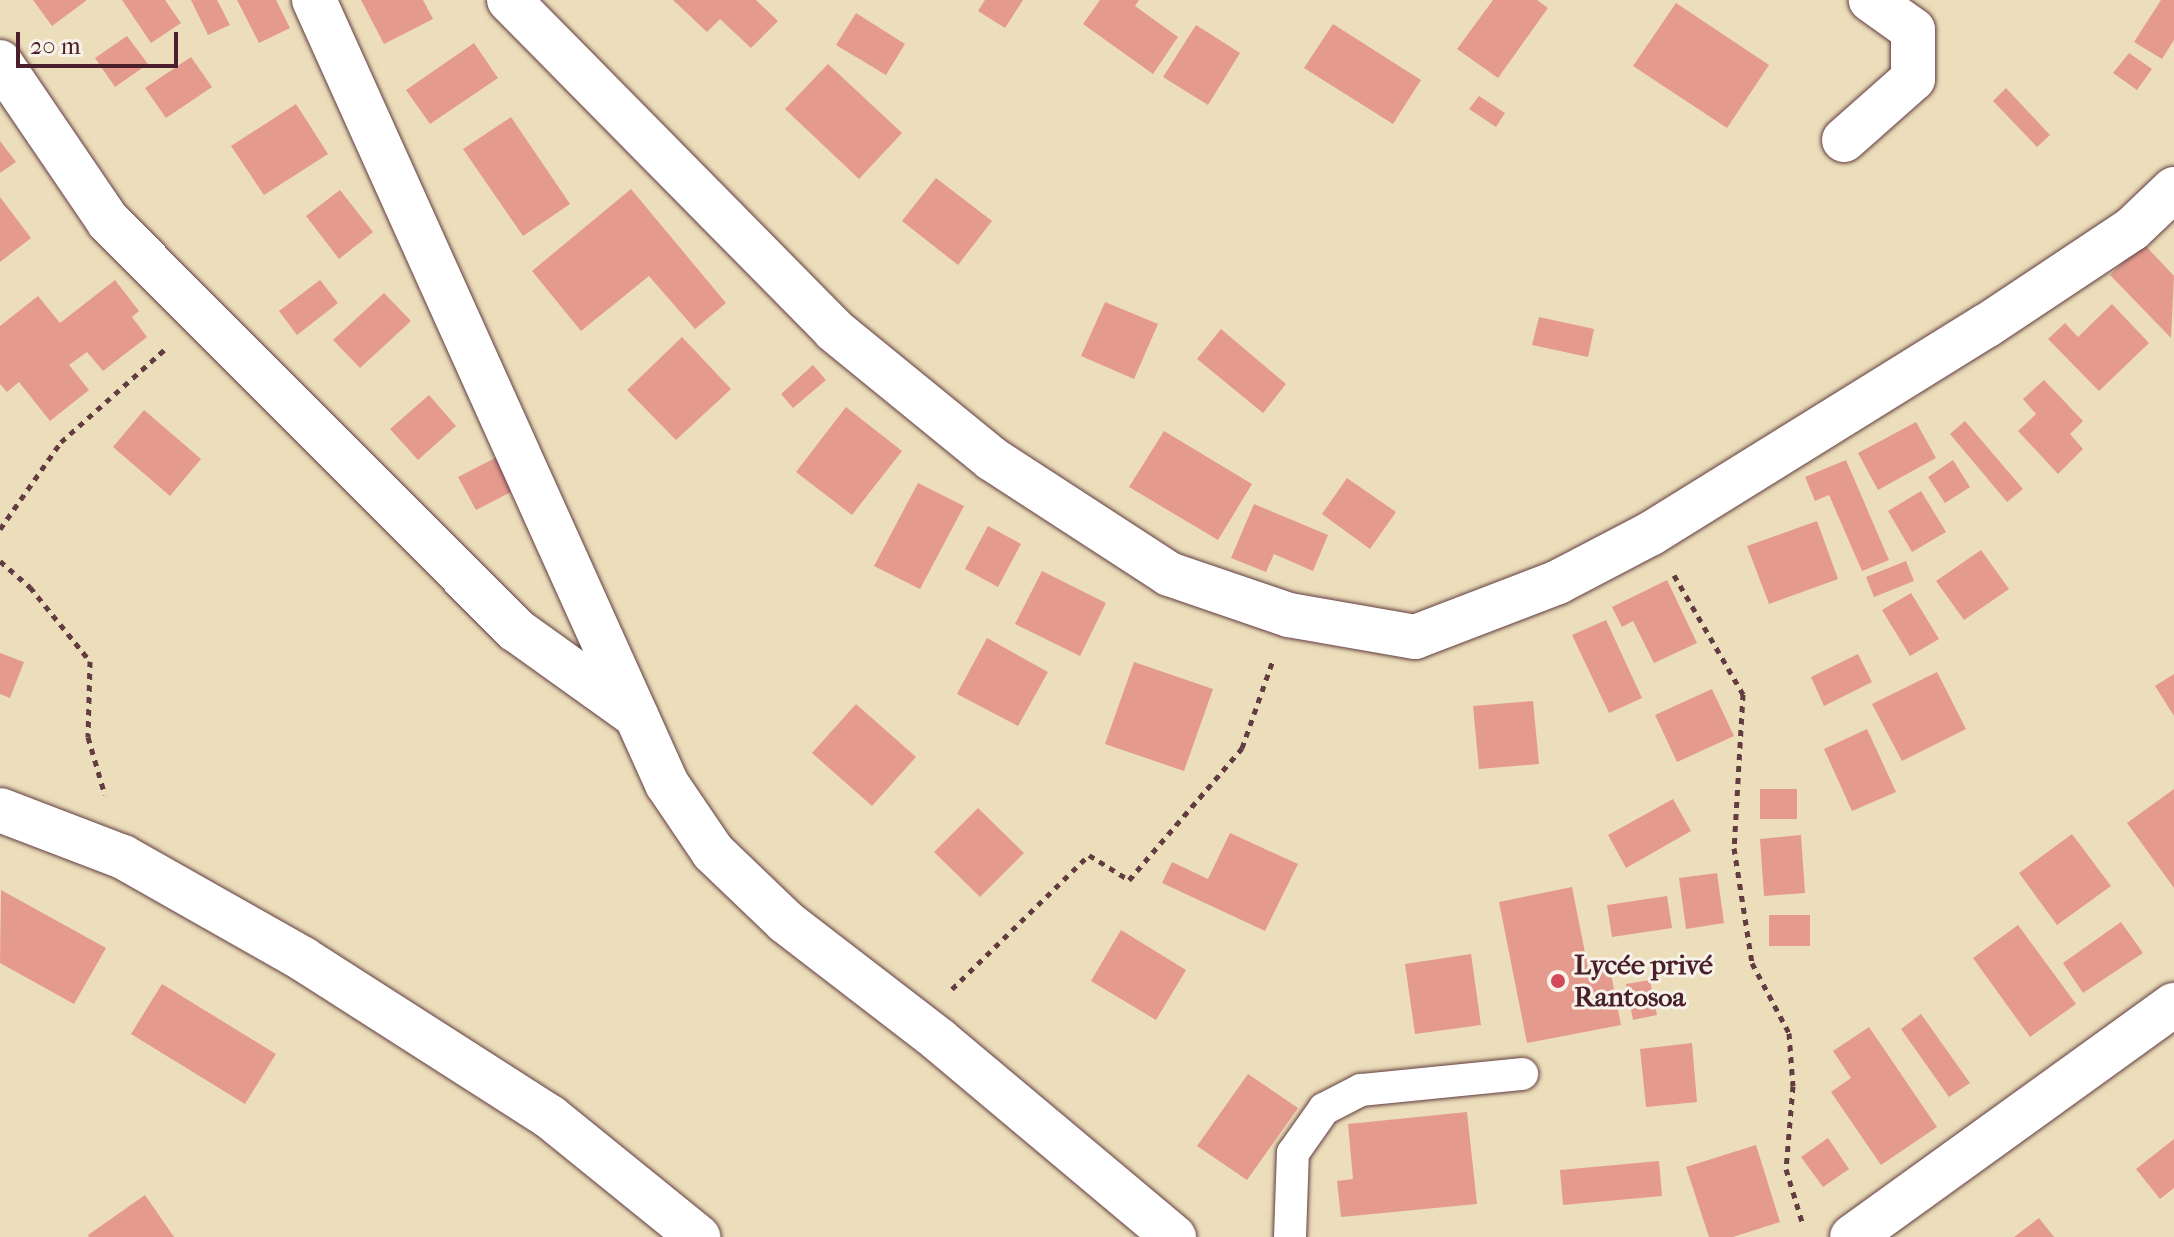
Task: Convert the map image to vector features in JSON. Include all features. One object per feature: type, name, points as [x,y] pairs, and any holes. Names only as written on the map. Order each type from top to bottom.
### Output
[{"type":"street","points":[[314,0],[667,784],[713,852],[786,922],[917,1024],[1174,1237]]},
{"type":"street","points":[[509,0],[834,330],[992,459],[1169,574],[1289,615],[1415,637],[1558,582],[1650,534],[2012,308],[2132,229],[2174,189]]},
{"type":"street","points":[[1844,140],[1913,79],[1913,30],[1871,0]]},
{"type":"street","points":[[0,62],[108,221],[516,630],[636,716]]},
{"type":"street","points":[[0,810],[123,857],[303,959],[550,1117],[698,1237]]},
{"type":"street","points":[[1852,1237],[2174,1005]]},
{"type":"lane","points":[[1290,1237],[1293,1153],[1324,1109],[1361,1090],[1522,1074]]},
{"type":"path","points":[[0,529],[61,442],[203,316]]},
{"type":"path","points":[[1650,534],[1743,694],[1734,848],[1752,963],[1789,1033],[1793,1086],[1786,1169],[1807,1237]]},
{"type":"path","points":[[0,561],[30,587],[90,661],[88,737],[123,857]]},
{"type":"path","points":[[917,1024],[1089,855],[1129,880],[1242,748],[1289,615]]},
{"type":"building","points":[[33,0],[87,0],[52,26]]},
{"type":"building","points":[[122,0],[165,0],[181,23],[151,43]]},
{"type":"building","points":[[191,0],[217,0],[230,25],[208,35]]},
{"type":"building","points":[[237,0],[276,0],[290,28],[259,43]]},
{"type":"building","points":[[361,0],[423,0],[433,19],[384,44]]},
{"type":"building","points":[[673,0],[756,0],[778,21],[751,48],[720,19],[707,32]]},
{"type":"building","points":[[985,0],[1023,0],[1005,28],[978,11]]},
{"type":"building","points":[[1100,0],[1139,0],[1135,6],[1178,37],[1153,74],[1083,24]]},
{"type":"building","points":[[1493,0],[1537,0],[1548,8],[1498,78],[1457,49]]},
{"type":"building","points":[[2161,0],[2174,0],[2174,40],[2162,59],[2134,42]]},
{"type":"building","points":[[1676,3],[1769,65],[1727,128],[1633,66]]},
{"type":"building","points":[[856,13],[905,44],[886,75],[836,45]]},
{"type":"building","points":[[1333,24],[1421,80],[1393,124],[1304,68]]},
{"type":"building","points":[[1196,25],[1240,53],[1208,105],[1163,77]]},
{"type":"building","points":[[127,36],[148,64],[115,87],[95,58]]},
{"type":"building","points":[[474,43],[498,78],[430,124],[406,90]]},
{"type":"building","points":[[2129,53],[2152,69],[2137,90],[2113,73]]},
{"type":"building","points":[[191,57],[212,87],[166,118],[145,88]]},
{"type":"building","points":[[828,64],[902,133],[859,179],[785,109]]},
{"type":"building","points":[[2006,88],[2050,135],[2037,147],[1993,101]]},
{"type":"building","points":[[1479,96],[1505,113],[1496,127],[1469,109]]},
{"type":"building","points":[[296,104],[328,154],[264,195],[231,146]]},
{"type":"building","points":[[511,117],[570,204],[523,236],[463,149]]},
{"type":"building","points":[[0,141],[16,162],[0,173]]},
{"type":"building","points":[[936,178],[992,221],[958,265],[902,221]]},
{"type":"building","points":[[631,189],[726,303],[695,329],[649,276],[581,331],[532,271]]},
{"type":"building","points":[[340,190],[373,232],[339,259],[306,216]]},
{"type":"building","points":[[0,197],[31,238],[0,262]]},
{"type":"building","points":[[2143,243],[2174,276],[2171,338],[2110,275]]},
{"type":"building","points":[[115,280],[139,311],[132,317],[147,337],[103,371],[87,352],[69,365],[89,390],[50,421],[19,382],[7,392],[0,384],[0,326],[38,296],[60,323]]},
{"type":"building","points":[[320,280],[338,303],[297,335],[279,311]]},
{"type":"building","points":[[384,293],[411,321],[360,368],[333,340]]},
{"type":"building","points":[[1105,302],[1158,324],[1134,379],[1081,356]]},
{"type":"building","points":[[2112,304],[2149,343],[2099,391],[2048,339],[2065,323],[2078,337]]},
{"type":"building","points":[[1539,317],[1594,329],[1588,357],[1532,345]]},
{"type":"building","points":[[1221,329],[1286,384],[1263,413],[1197,359]]},
{"type":"building","points":[[682,337],[731,389],[676,440],[627,390]]},
{"type":"building","points":[[813,365],[826,380],[793,408],[781,394]]},
{"type":"building","points":[[2044,380],[2083,421],[2070,434],[2083,449],[2058,474],[2018,431],[2036,414],[2023,399]]},
{"type":"building","points":[[429,395],[456,426],[418,460],[390,429]]},
{"type":"building","points":[[846,407],[902,451],[852,515],[796,472]]},
{"type":"building","points":[[144,410],[201,459],[170,496],[113,447]]},
{"type":"building","points":[[1965,421],[2023,489],[2007,502],[1950,434]]},
{"type":"building","points":[[1916,422],[1936,458],[1878,490],[1858,453]]},
{"type":"building","points":[[1164,431],[1252,484],[1218,540],[1129,487]]},
{"type":"building","points":[[497,457],[515,490],[476,510],[458,477]]},
{"type":"building","points":[[1846,460],[1889,560],[1862,571],[1829,495],[1815,501],[1805,477]]},
{"type":"building","points":[[1953,460],[1970,487],[1945,503],[1928,477]]},
{"type":"building","points":[[1347,478],[1396,512],[1370,549],[1322,514]]},
{"type":"building","points":[[918,483],[964,506],[920,589],[874,566]]},
{"type":"building","points":[[1921,491],[1946,532],[1912,552],[1888,511]]},
{"type":"building","points":[[1254,504],[1328,535],[1313,571],[1274,554],[1266,572],[1231,558]]},
{"type":"building","points":[[1817,521],[1838,579],[1769,604],[1747,546]]},
{"type":"building","points":[[988,526],[1021,544],[998,587],[965,569]]},
{"type":"building","points":[[1981,550],[2009,589],[1964,620],[1936,581]]},
{"type":"building","points":[[1906,561],[1914,581],[1874,597],[1866,577]]},
{"type":"building","points":[[1042,571],[1106,603],[1080,656],[1015,624]]},
{"type":"building","points":[[1667,580],[1697,643],[1654,663],[1633,621],[1622,627],[1612,607]]},
{"type":"building","points":[[1911,593],[1939,639],[1910,656],[1882,610]]},
{"type":"building","points":[[1606,620],[1642,698],[1609,713],[1572,635]]},
{"type":"building","points":[[987,638],[1048,672],[1018,726],[957,694]]},
{"type":"building","points":[[0,653],[24,662],[10,698],[0,694]]},
{"type":"building","points":[[1858,654],[1872,682],[1824,706],[1811,677]]},
{"type":"building","points":[[1134,662],[1213,689],[1184,771],[1105,744]]},
{"type":"building","points":[[1937,672],[1966,729],[1902,761],[1872,704]]},
{"type":"building","points":[[2174,674],[2174,716],[2155,686]]},
{"type":"building","points":[[1712,689],[1734,736],[1677,762],[1655,715]]},
{"type":"building","points":[[1533,701],[1539,764],[1479,769],[1473,706]]},
{"type":"building","points":[[856,704],[916,757],[872,806],[812,753]]},
{"type":"building","points":[[1867,729],[1896,792],[1852,811],[1824,749]]},
{"type":"building","points":[[1760,789],[1797,789],[1797,819],[1760,819]]},
{"type":"building","points":[[2174,789],[2174,888],[2127,823]]},
{"type":"building","points":[[1673,799],[1691,831],[1626,868],[1608,835]]},
{"type":"building","points":[[978,808],[1024,853],[980,897],[934,852]]},
{"type":"building","points":[[1230,833],[1298,864],[1265,931],[1162,883],[1172,862],[1208,879]]},
{"type":"building","points":[[2072,834],[2111,886],[2057,925],[2019,873]]},
{"type":"building","points":[[1801,835],[1805,893],[1764,896],[1760,839]]},
{"type":"building","points":[[1717,873],[1724,923],[1686,929],[1679,878]]},
{"type":"building","points":[[1572,887],[1588,968],[1609,964],[1621,1025],[1527,1043],[1499,902]]},
{"type":"building","points":[[1,890],[106,948],[74,1004],[0,963]]},
{"type":"building","points":[[1667,896],[1672,928],[1612,937],[1607,905]]},
{"type":"building","points":[[1769,915],[1810,915],[1810,946],[1769,946]]},
{"type":"building","points":[[2121,922],[2143,953],[2083,993],[2063,963]]},
{"type":"building","points":[[2018,925],[2076,1004],[2030,1037],[1973,958]]},
{"type":"building","points":[[1121,930],[1186,970],[1156,1020],[1091,981]]},
{"type":"building","points":[[1471,954],[1481,1025],[1415,1034],[1405,964]]},
{"type":"building","points":[[1650,980],[1657,1015],[1633,1020],[1626,984]]},
{"type":"building","points":[[162,984],[276,1054],[245,1104],[131,1034]]},
{"type":"building","points":[[1921,1014],[1970,1083],[1949,1097],[1901,1029]]},
{"type":"building","points":[[1869,1027],[1937,1127],[1881,1165],[1831,1092],[1851,1078],[1833,1051]]},
{"type":"building","points":[[1692,1043],[1697,1102],[1646,1107],[1640,1049]]},
{"type":"building","points":[[1248,1074],[1298,1108],[1247,1180],[1197,1146]]},
{"type":"building","points":[[1467,1112],[1477,1204],[1341,1217],[1337,1181],[1353,1179],[1348,1124]]},
{"type":"building","points":[[1828,1138],[1849,1169],[1823,1187],[1801,1157]]},
{"type":"building","points":[[2174,1139],[2174,1188],[2160,1199],[2136,1169]]},
{"type":"building","points":[[1756,1145],[1780,1222],[1733,1237],[1709,1237],[1686,1167]]},
{"type":"building","points":[[1659,1161],[1662,1196],[1563,1205],[1560,1170]]},
{"type":"building","points":[[145,1195],[174,1237],[89,1237],[88,1235]]},
{"type":"building","points":[[2039,1218],[2054,1237],[2014,1237]]},
{"type":"place","name":"Lycée privé Rantosoa","points":[[1558,981]]}]
